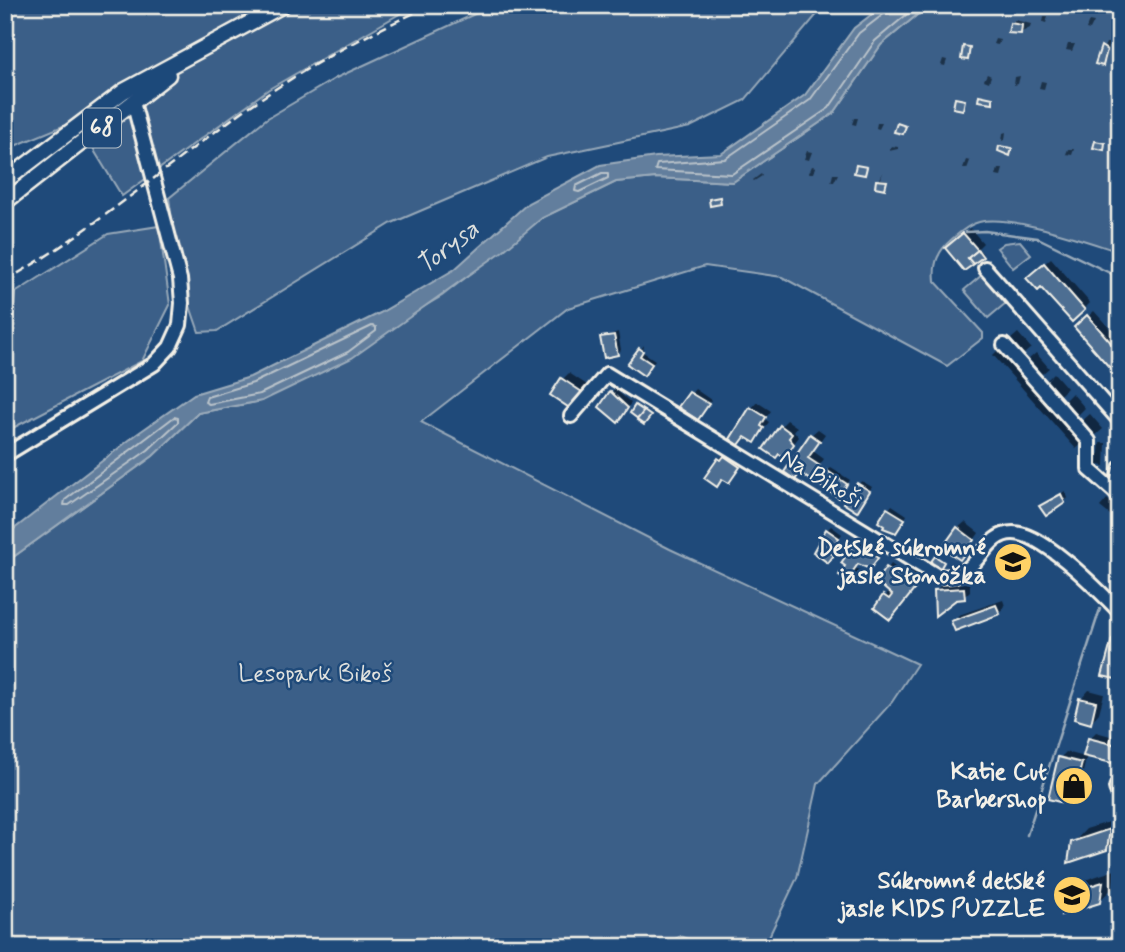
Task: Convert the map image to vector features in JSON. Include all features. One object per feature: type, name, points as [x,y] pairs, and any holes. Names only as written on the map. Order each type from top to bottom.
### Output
[{"type":"main road","name":"68","points":[[9,176],[124,91],[283,5]]},
{"type":"main road","name":"68","points":[[5,202],[197,53]]},
{"type":"street","points":[[5,455],[154,365],[170,347],[180,325],[180,279],[133,103]]},
{"type":"street","points":[[985,268],[1120,421]]},
{"type":"street","points":[[1004,345],[1089,441],[1089,469],[1117,495]]},
{"type":"street","name":"Na Bikoši","points":[[571,416],[607,374],[938,576],[953,578],[966,572],[997,539],[1013,533],[1027,536],[1058,556],[1120,612]]},
{"type":"street","points":[[1117,495],[1120,468]]},
{"type":"street","points":[[1120,779],[1116,788],[1120,797]]},
{"type":"street","points":[[1119,947],[1120,939]]},
{"type":"green space","points":[[5,5],[415,5],[269,89],[122,196],[95,152],[82,118],[5,150]]},
{"type":"green space","points":[[494,5],[825,5],[745,100],[690,127],[547,157],[392,223],[217,331],[199,332],[180,277],[169,198],[266,119],[336,78]]},
{"type":"green space","name":"Lesopark Bikoš","points":[[929,5],[1120,5],[1120,252],[1049,230],[1010,222],[979,222],[964,229],[940,253],[936,263],[935,281],[983,333],[983,338],[947,366],[782,277],[705,266],[568,308],[421,422],[670,549],[917,664],[892,702],[818,784],[797,878],[765,945],[710,947],[679,936],[667,947],[5,947],[5,563],[153,456],[198,413],[262,401],[442,296],[542,218],[616,182],[655,178],[733,182],[834,113],[881,45]]},
{"type":"green space","points":[[159,226],[170,305],[142,361],[5,432],[5,320],[13,316],[15,293],[108,234]]},
{"type":"green space","points":[[1020,241],[1031,254],[1013,268],[997,248],[1004,243]]},
{"type":"green space","points":[[982,275],[1006,303],[988,318],[964,290]]},
{"type":"water","points":[[884,5],[929,5],[881,45],[834,113],[733,182],[655,178],[616,182],[542,218],[503,251],[352,358],[262,401],[198,413],[153,456],[5,563],[5,536],[137,434],[194,394],[250,377],[380,313],[455,269],[528,203],[600,165],[656,157],[721,154],[805,95],[854,28]]},
{"type":"building","points":[[1010,23],[1022,25],[1021,34],[1008,33]]},
{"type":"building","points":[[963,46],[970,47],[968,60],[961,59]]},
{"type":"building","points":[[1101,46],[1107,50],[1103,66],[1095,64]]},
{"type":"building","points":[[979,95],[993,98],[993,103],[978,101]]},
{"type":"building","points":[[955,98],[965,100],[963,110],[953,108]]},
{"type":"building","points":[[897,123],[906,126],[903,134],[894,132]]},
{"type":"building","points":[[1095,141],[1105,143],[1104,150],[1093,148]]},
{"type":"building","points":[[999,146],[1012,148],[1010,156],[998,151]]},
{"type":"building","points":[[856,165],[867,167],[865,175],[854,173]]},
{"type":"building","points":[[876,180],[887,181],[885,189],[875,187]]},
{"type":"building","points":[[720,197],[721,204],[710,206],[709,199]]},
{"type":"building","points":[[963,233],[978,250],[968,258],[974,264],[964,271],[945,248]]},
{"type":"building","points":[[978,250],[983,257],[973,264],[968,258]]},
{"type":"building","points":[[1044,263],[1085,310],[1072,322],[1041,288],[1038,291],[1026,278]]},
{"type":"building","points":[[1087,315],[1120,353],[1120,360],[1110,368],[1074,327]]},
{"type":"building","points":[[614,335],[618,355],[604,358],[600,337]]},
{"type":"building","points":[[639,348],[643,351],[640,356],[652,364],[644,376],[627,364]]},
{"type":"building","points":[[561,378],[582,392],[571,409],[550,395]]},
{"type":"building","points":[[610,391],[628,408],[618,423],[599,407]]},
{"type":"building","points":[[689,392],[709,404],[698,420],[678,407]]},
{"type":"building","points":[[635,405],[644,411],[638,419],[630,413]]},
{"type":"building","points":[[750,407],[766,417],[761,426],[764,428],[755,443],[745,437],[739,445],[730,439]]},
{"type":"building","points":[[644,411],[651,416],[644,425],[637,420]]},
{"type":"building","points":[[780,425],[792,434],[789,438],[794,444],[784,458],[779,454],[776,458],[763,449]]},
{"type":"building","points":[[810,434],[820,441],[808,458],[820,466],[810,480],[800,473],[795,480],[784,472]]},
{"type":"building","points":[[724,456],[740,467],[729,483],[722,479],[717,487],[704,478],[718,458],[721,460]]},
{"type":"building","points":[[826,470],[847,484],[839,498],[817,484]]},
{"type":"building","points":[[857,483],[870,491],[857,512],[843,503]]},
{"type":"building","points":[[1061,494],[1065,503],[1046,516],[1039,506]]},
{"type":"building","points":[[887,508],[905,519],[896,533],[883,528],[878,522]]},
{"type":"building","points":[[957,527],[974,540],[960,560],[942,548]]},
{"type":"building","points":[[826,529],[839,538],[829,552],[834,555],[828,563],[813,552]]},
{"type":"building","points":[[855,543],[878,558],[870,569],[858,564],[851,574],[855,577],[850,583],[839,575],[845,566],[841,563]]},
{"type":"building","name":"Detské súkromné jasle Stonožka","points":[[1015,549],[1020,551],[1029,564],[1009,578],[998,560]]},
{"type":"building","points":[[935,556],[944,562],[940,569],[930,563]]},
{"type":"building","points":[[886,567],[898,575],[900,571],[921,581],[890,620],[874,608],[883,595],[889,599],[892,595],[876,581]]},
{"type":"building","points":[[964,588],[965,599],[956,600],[935,616],[934,590]]},
{"type":"building","points":[[996,605],[1000,614],[955,631],[951,621]]},
{"type":"building","points":[[1112,639],[1120,641],[1120,680],[1102,676]]},
{"type":"building","points":[[1079,698],[1096,702],[1091,724],[1074,719]]},
{"type":"building","points":[[1120,705],[1120,746],[1110,743]]},
{"type":"building","points":[[1088,738],[1120,746],[1120,765],[1083,756]]},
{"type":"building","points":[[1058,757],[1082,763],[1071,805],[1048,799]]},
{"type":"building","points":[[1110,829],[1107,850],[1068,863],[1071,842]]},
{"type":"building","points":[[1103,882],[1100,903],[1061,915],[1064,894]]},
{"type":"waterway","points":[[966,232],[985,231],[1038,238],[1120,278]]},
{"type":"waterway","points":[[1027,835],[1100,609]]},
{"type":"railway","points":[[5,281],[97,221],[243,111],[288,81],[359,40],[433,5]]},
{"type":"place","name":"Detské súkromné jasle Stonožka","points":[[1013,562]]},
{"type":"place","name":"Katie Cut Barbershop","points":[[1074,786]]},
{"type":"place","name":"Súkromné detské jasle KIDS PUZZLE","points":[[1072,895]]},
{"type":"water label","name":"Torysa","points":[[448,248]]}]
